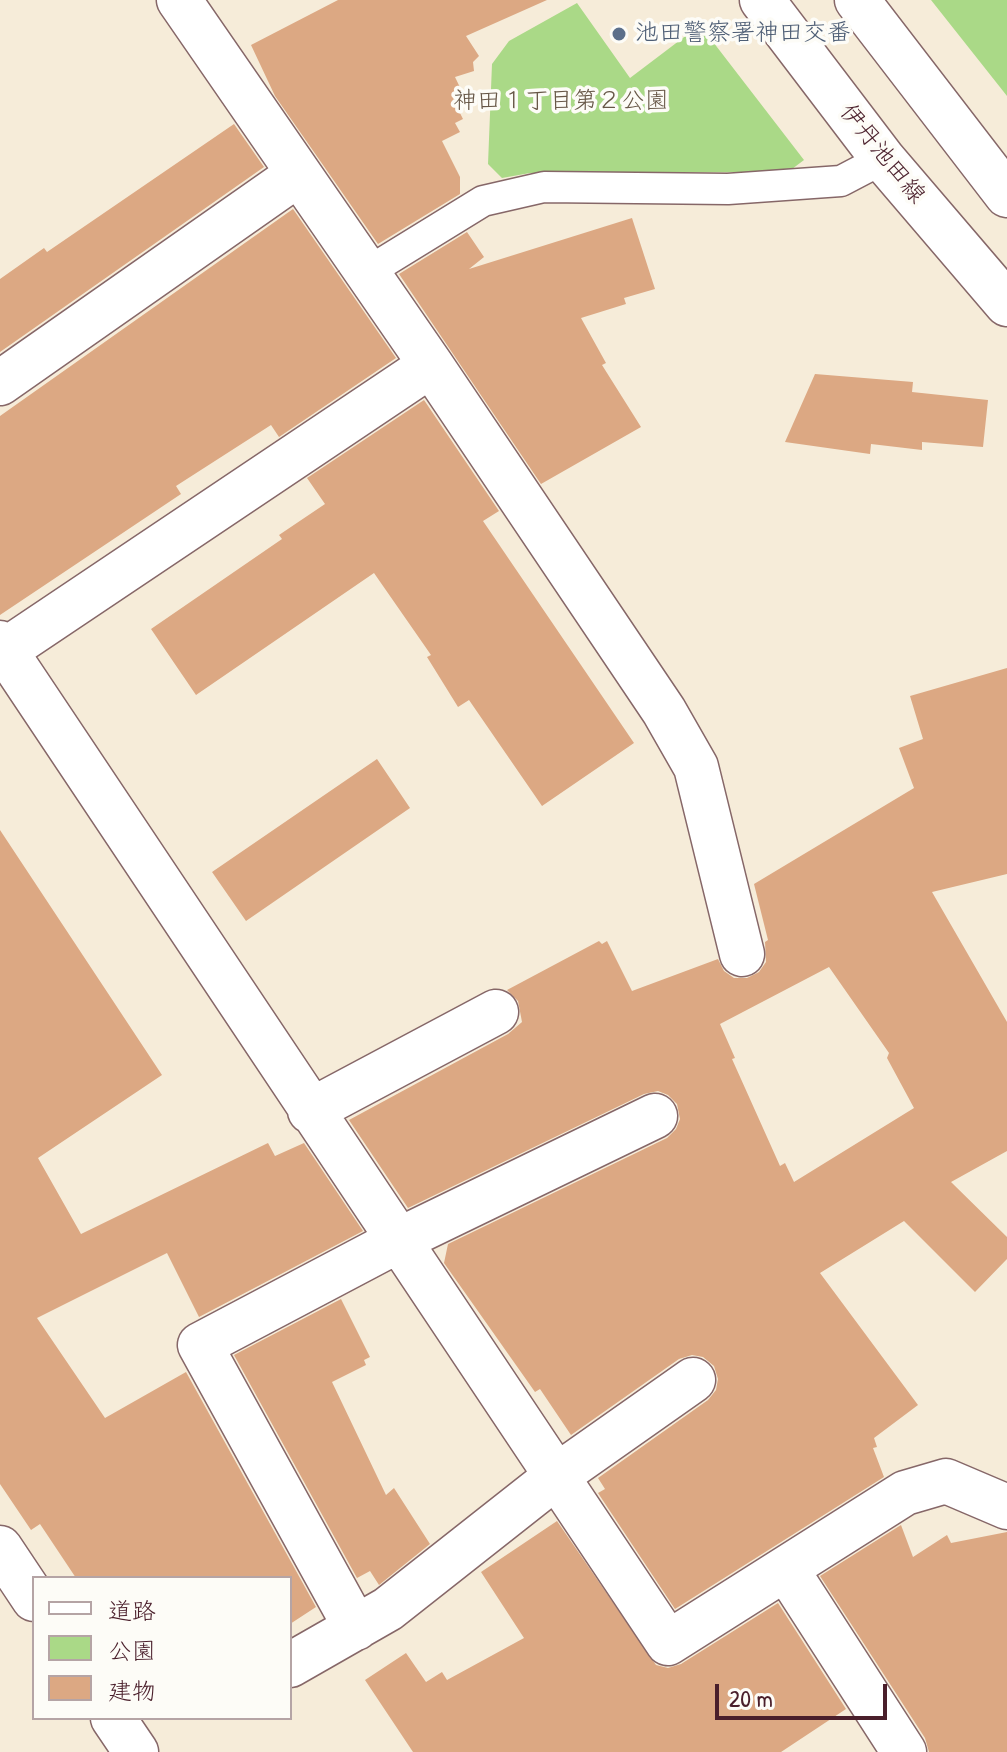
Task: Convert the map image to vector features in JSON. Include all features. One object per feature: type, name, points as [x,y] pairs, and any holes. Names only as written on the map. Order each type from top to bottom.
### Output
[{"type":"street","points":[[179,0],[431,365],[664,711],[696,767],[742,954]]},
{"type":"street","name":"伊丹池田線","points":[[762,0],[883,159],[1007,304]]},
{"type":"street","points":[[857,0],[1007,195]]},
{"type":"street","points":[[0,383],[297,175]]},
{"type":"street","points":[[431,365],[2,650],[668,1643],[905,1493],[946,1481],[1007,1507]]},
{"type":"street","points":[[310,1111],[496,1012]]},
{"type":"street","points":[[356,1628],[200,1345],[399,1240],[655,1116]]},
{"type":"street","points":[[292,1664],[388,1609],[558,1475],[693,1380]]},
{"type":"street","points":[[0,1548],[32,1596]]},
{"type":"street","points":[[786,1569],[904,1752]]},
{"type":"street","points":[[114,1720],[136,1752]]},
{"type":"lane","points":[[366,273],[483,201],[544,187],[728,189],[841,181],[883,159]]},
{"type":"green space","points":[[931,0],[1007,0],[1007,96]]},
{"type":"green space","name":"神田１丁目第２公園","points":[[577,3],[630,78],[700,25],[804,160],[788,172],[530,173],[502,178],[488,164],[492,64],[509,41]]},
{"type":"building","points":[[338,0],[547,0],[466,36],[479,56],[473,62],[474,71],[455,77],[467,102],[457,107],[463,119],[455,123],[460,132],[442,141],[460,177],[460,194],[378,244],[275,96],[251,45]]},
{"type":"building","points":[[234,124],[264,167],[0,352],[0,279],[44,248],[47,252]]},
{"type":"building","points":[[293,209],[396,358],[279,437],[271,425],[176,486],[181,494],[0,615],[0,416]]},
{"type":"building","points":[[632,218],[655,289],[624,298],[626,304],[581,318],[606,363],[602,365],[641,427],[541,484],[399,274],[467,232],[484,257],[469,269]]},
{"type":"building","points":[[815,374],[913,382],[912,392],[988,400],[983,447],[922,442],[922,450],[871,444],[870,454],[785,442]]},
{"type":"building","points":[[424,400],[499,511],[483,521],[634,743],[542,806],[469,700],[458,707],[427,657],[431,655],[374,573],[196,695],[151,629],[282,539],[279,535],[325,504],[307,478]]},
{"type":"building","points":[[1007,668],[1007,874],[932,892],[1007,1022],[1007,1151],[951,1182],[1007,1237],[1007,1259],[975,1292],[904,1221],[820,1273],[918,1405],[874,1438],[877,1447],[873,1448],[884,1477],[675,1609],[598,1493],[605,1489],[598,1478],[708,1400],[716,1390],[718,1379],[714,1366],[703,1357],[692,1355],[679,1359],[571,1435],[540,1389],[535,1392],[444,1263],[448,1244],[667,1138],[680,1119],[677,1104],[658,1091],[644,1094],[408,1208],[349,1120],[508,1034],[522,1022],[518,1001],[507,990],[599,941],[602,944],[607,941],[632,991],[718,959],[724,971],[734,978],[747,978],[759,972],[766,962],[765,942],[768,940],[754,884],[914,788],[899,748],[923,739],[910,696]],"holes":[[[829,967],[889,1053],[887,1058],[914,1108],[794,1182],[785,1163],[780,1166],[732,1059],[735,1058],[720,1024]]]},
{"type":"building","points":[[377,759],[410,808],[246,921],[212,872]]},
{"type":"building","points":[[0,830],[162,1075],[38,1158],[81,1234],[268,1143],[275,1156],[304,1143],[363,1231],[199,1317],[167,1253],[37,1318],[105,1418],[186,1372],[316,1607],[292,1623],[292,1576],[75,1576],[40,1524],[31,1530],[0,1484]]},
{"type":"building","points":[[341,1299],[370,1357],[364,1360],[366,1365],[332,1382],[386,1495],[394,1488],[430,1544],[379,1585],[370,1571],[357,1578],[234,1355]]},
{"type":"building","points":[[557,1521],[656,1665],[668,1668],[681,1664],[778,1603],[846,1709],[781,1752],[413,1752],[365,1680],[406,1653],[426,1682],[442,1672],[447,1680],[524,1638],[481,1572]]},
{"type":"building","points":[[901,1525],[913,1557],[947,1535],[951,1543],[1007,1532],[1007,1752],[929,1752],[925,1738],[820,1576]]},
{"type":"place","name":"池田警察署神田交番","points":[[619,34]]}]
